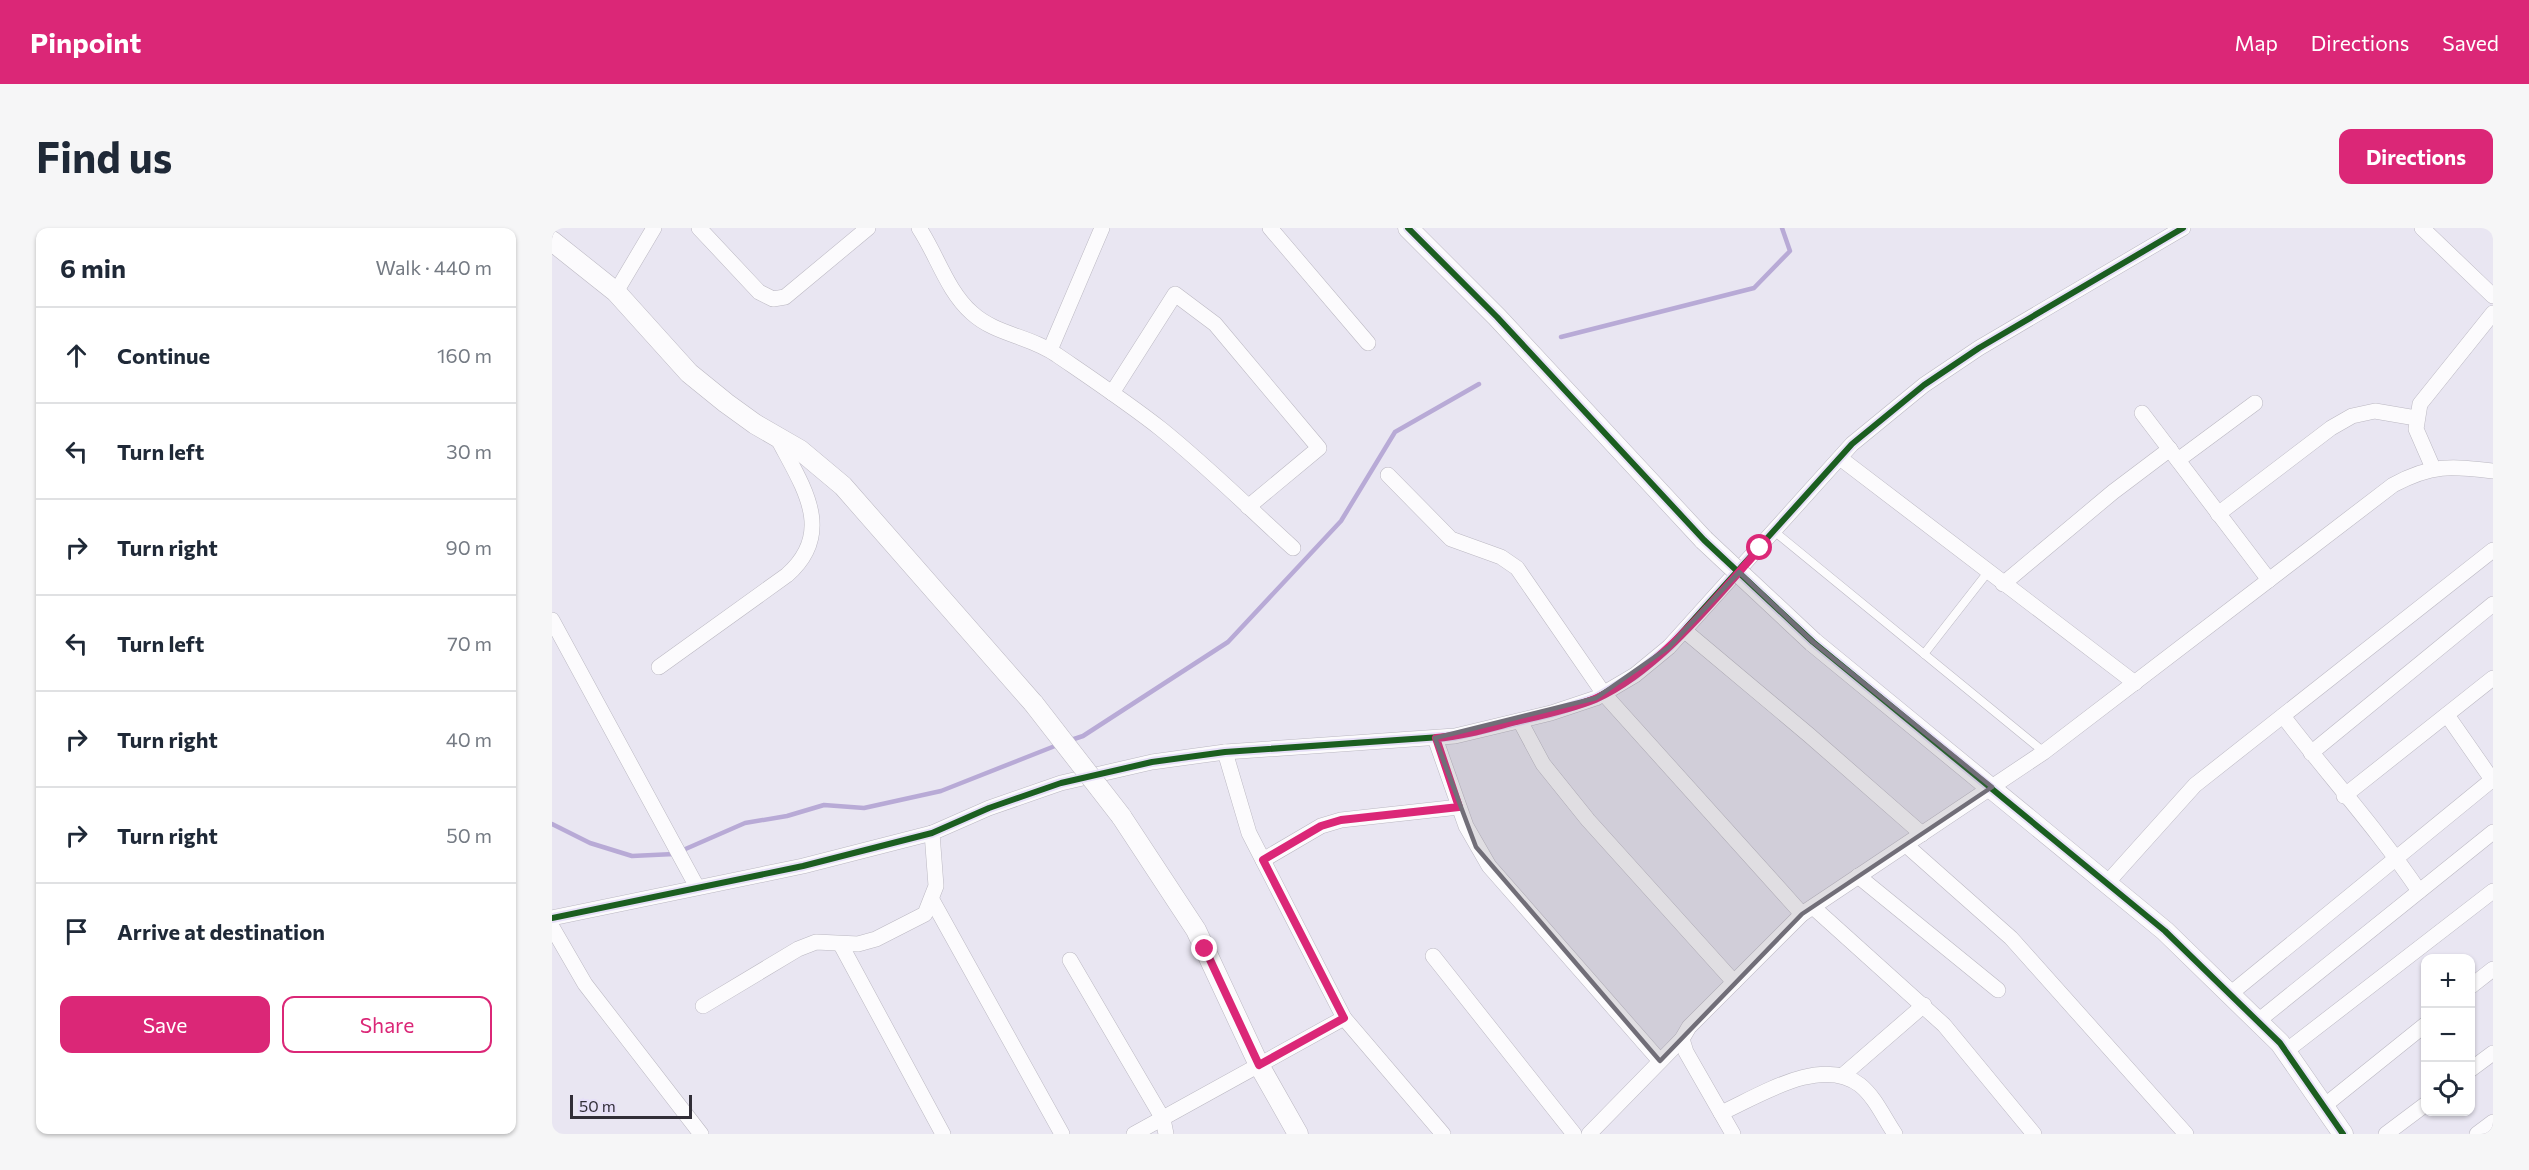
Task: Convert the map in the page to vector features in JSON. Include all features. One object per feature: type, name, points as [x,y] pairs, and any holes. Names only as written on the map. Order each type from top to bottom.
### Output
[{"type":"street","points":[[616,292],[654,228]]},
{"type":"street","points":[[699,228],[759,292],[773,299],[785,297],[868,228]]},
{"type":"street","points":[[920,228],[949,284],[971,313],[988,324],[1033,340],[1112,393],[1161,429],[1293,548]]},
{"type":"street","points":[[1050,350],[1102,228]]},
{"type":"street","points":[[1270,228],[1368,343]]},
{"type":"street","points":[[1408,228],[1497,317],[1704,540],[1813,642],[2165,931],[2258,1021],[2286,1051],[2343,1134]]},
{"type":"street","points":[[552,918],[803,866],[932,833],[989,808],[1061,783],[1152,762],[1225,752],[1455,736],[1520,721],[1604,694],[1635,675],[1669,647],[1852,444],[1924,385],[1979,348],[2183,228]]},
{"type":"street","points":[[2422,228],[2493,297]]},
{"type":"street","points":[[552,241],[616,292],[689,373],[726,403],[800,450],[843,486],[1034,704],[1120,816],[1196,930],[1259,1065],[1298,1134]]},
{"type":"street","points":[[1112,393],[1174,294],[1215,324],[1319,448],[1248,507]]},
{"type":"street","points":[[2433,468],[2416,429],[2420,404],[2493,313]]},
{"type":"street","points":[[2003,584],[2114,492],[2255,403]]},
{"type":"street","points":[[2218,514],[2331,428],[2352,416],[2375,411],[2416,418]]},
{"type":"street","points":[[2142,413],[2269,580]]},
{"type":"street","points":[[659,667],[788,575],[800,564],[810,548],[814,526],[808,500],[777,437]]},
{"type":"street","points":[[1840,458],[2135,683]]},
{"type":"street","points":[[1588,1134],[1682,1039],[1689,1027],[1807,910],[2044,752],[2393,485],[2414,473],[2433,468],[2458,467],[2493,471]]},
{"type":"street","points":[[1388,475],[1451,539],[1501,557],[1517,568],[1604,694],[1807,910],[1924,1005],[1944,1025],[2034,1134]]},
{"type":"street","points":[[2107,883],[2195,785],[2493,550]]},
{"type":"street","points":[[2311,753],[2493,604]]},
{"type":"street","points":[[552,620],[697,887]]},
{"type":"street","points":[[1685,631],[1922,834]]},
{"type":"street","points":[[2344,796],[2493,678]]},
{"type":"street","points":[[2230,994],[2493,780],[2447,715]]},
{"type":"street","points":[[2283,716],[2344,796],[2397,857],[2419,891]]},
{"type":"street","points":[[1520,721],[1542,764],[1588,820],[1734,982]]},
{"type":"street","points":[[1436,738],[1466,826],[1489,866],[1660,1061]]},
{"type":"street","points":[[1225,752],[1249,833],[1344,1018],[1443,1134]]},
{"type":"street","points":[[1263,860],[1321,826],[1341,820],[1459,807]]},
{"type":"street","points":[[2258,1021],[2493,831]]},
{"type":"street","points":[[703,1006],[798,948],[816,942],[841,945],[858,944],[876,939],[926,915],[936,886],[932,833]]},
{"type":"street","points":[[1906,845],[2011,938],[2145,1085],[2186,1134]]},
{"type":"street","points":[[1858,876],[1998,990]]},
{"type":"street","points":[[2286,1051],[2493,891]]},
{"type":"street","points":[[932,900],[1062,1134]]},
{"type":"street","points":[[552,927],[585,984],[701,1134]]},
{"type":"street","points":[[841,945],[944,1134]]},
{"type":"street","points":[[1433,956],[1574,1134]]},
{"type":"street","points":[[1070,960],[1164,1126]]},
{"type":"street","points":[[2475,983],[2493,969]]},
{"type":"street","points":[[1842,1076],[1924,1005]]},
{"type":"street","points":[[1134,1134],[1164,1126],[1259,1065],[1344,1018]]},
{"type":"street","points":[[2324,1106],[2421,1028]]},
{"type":"street","points":[[1682,1039],[1686,1052],[1733,1134]]},
{"type":"street","points":[[2475,1066],[2493,1053]]},
{"type":"street","points":[[1721,1113],[1798,1078],[1825,1073],[1842,1076],[1859,1085],[1872,1098],[1894,1134]]},
{"type":"street","points":[[2386,1134],[2421,1108]]},
{"type":"street","points":[[2477,1134],[2493,1122]]},
{"type":"lane","points":[[1775,532],[2044,752]]},
{"type":"lane","points":[[1924,654],[1988,572]]},
{"type":"highlighted area","points":[[1739,572],[1813,642],[1992,787],[1802,914],[1660,1061],[1476,847],[1435,738],[1596,698],[1669,647]]},
{"type":"waterway","points":[[1561,337],[1754,288],[1790,251],[1782,228]]},
{"type":"waterway","points":[[1068,741],[1083,736],[1228,642],[1341,521],[1395,432],[1479,384]]},
{"type":"waterway","points":[[552,824],[590,843],[632,856],[674,854],[745,823],[787,816],[824,805],[864,808],[941,791],[1060,744]]},
{"type":"cycle path","points":[[1408,228],[1497,317],[1704,540],[1813,642],[2165,931],[2280,1043],[2343,1134]]},
{"type":"cycle path","points":[[552,918],[803,866],[932,833],[989,808],[1061,783],[1152,762],[1225,752],[1455,736],[1551,713],[1596,698],[1635,675],[1669,647],[1852,444],[1924,385],[1979,348],[2183,228]]},
{"type":"route","points":[[1205,949],[1259,1065],[1344,1018],[1263,860],[1321,826],[1341,820],[1459,807],[1436,738],[1455,736],[1551,713],[1596,698],[1635,675],[1669,647],[1760,548]]}]
